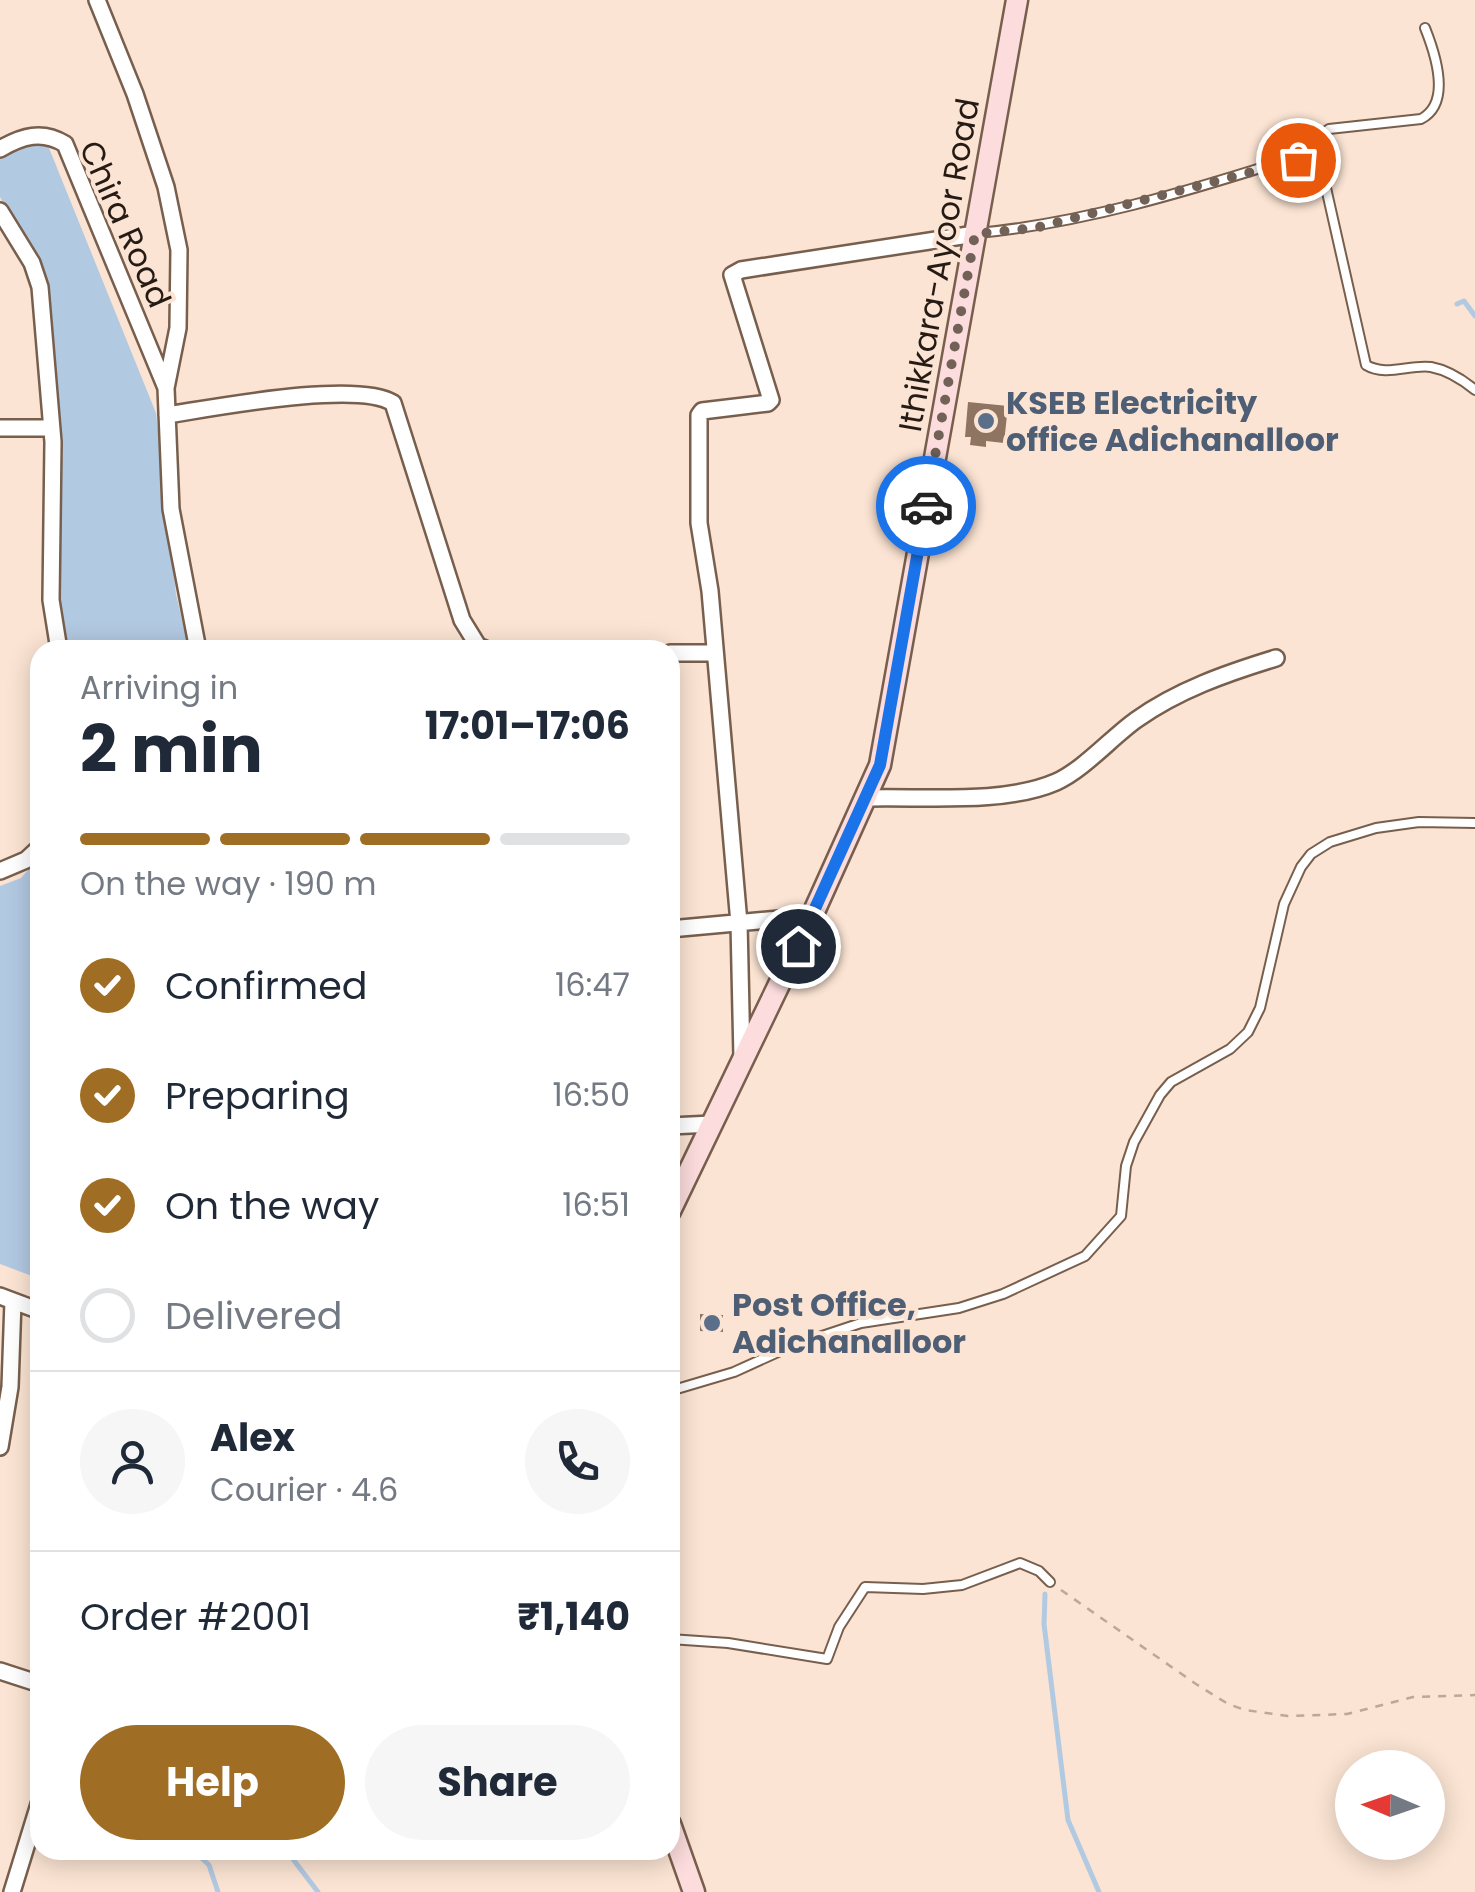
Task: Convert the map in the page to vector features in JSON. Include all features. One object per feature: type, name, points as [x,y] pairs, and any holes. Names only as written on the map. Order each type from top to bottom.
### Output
[{"type":"main road","name":"Ithikkara-Ayoor Road","points":[[680,1190],[880,765],[1017,0]]},
{"type":"main road","points":[[680,1852],[694,1892]]},
{"type":"street","points":[[97,0],[135,94],[166,187],[179,250],[178,328],[166,388],[171,509],[196,640]]},
{"type":"street","name":"Chira Road","points":[[0,149],[39,135],[52,136],[65,144],[166,388]]},
{"type":"street","points":[[0,211],[32,263],[40,287],[52,428],[51,600],[57,640]]},
{"type":"street","points":[[742,1062],[739,923],[715,653],[698,523],[699,415],[702,410],[768,404],[771,400],[732,275],[741,270],[975,234]]},
{"type":"street","points":[[167,415],[319,396],[375,396],[393,403],[462,620],[474,640]]},
{"type":"street","points":[[0,428],[52,428]]},
{"type":"street","points":[[680,653],[715,653]]},
{"type":"street","points":[[864,798],[986,796],[1059,781],[1137,719],[1178,695],[1224,674],[1276,658]]},
{"type":"street","points":[[0,872],[30,857]]},
{"type":"street","points":[[680,928],[812,916]]},
{"type":"street","points":[[680,1126],[712,1124]]},
{"type":"street","points":[[0,1447],[6,1299],[30,1307]]},
{"type":"street","points":[[0,1671],[30,1681]]},
{"type":"street","points":[[12,1892],[30,1834]]},
{"type":"lane","points":[[1304,161],[1317,138],[1329,128],[1412,120],[1432,112],[1436,106],[1438,69],[1425,28]]},
{"type":"lane","points":[[975,234],[1035,228],[1137,204],[1286,160],[1304,161],[1324,179],[1366,365],[1377,370],[1432,367],[1446,371],[1475,390]]},
{"type":"lane","points":[[680,1388],[734,1372],[789,1347],[861,1323],[959,1308],[1003,1294],[1084,1256],[1120,1216],[1126,1166],[1148,1112],[1160,1095],[1171,1082],[1230,1049],[1248,1032],[1265,990],[1284,904],[1311,854],[1330,842],[1376,828],[1419,822],[1475,823]]},
{"type":"lane","points":[[680,1640],[827,1658],[839,1627],[865,1587],[962,1586],[1020,1563],[1039,1571],[1050,1582]]},
{"type":"path","points":[[1050,1582],[1196,1684],[1245,1710],[1288,1716],[1347,1714],[1413,1697],[1475,1695]]},
{"type":"water","points":[[36,142],[49,148],[156,413],[176,594],[187,640],[62,639],[47,285],[0,197],[0,158]]},
{"type":"water","points":[[30,868],[30,1275],[0,1264],[0,886],[21,878]]},
{"type":"building","name":"KSEB Electricity office Adichanalloor","points":[[968,402],[1008,406],[1004,443],[986,441],[986,447],[970,445],[971,437],[965,437]]},
{"type":"building","name":"Post Office, Adichanalloor","points":[[700,1314],[723,1315],[723,1332],[700,1331]]},
{"type":"waterway","points":[[1457,304],[1464,301],[1475,316]]},
{"type":"waterway","points":[[1045,1594],[1044,1624],[1068,1820],[1099,1892]]},
{"type":"waterway","points":[[204,1860],[218,1892]]},
{"type":"waterway","points":[[294,1860],[318,1892]]},
{"type":"way so far","points":[[926,506],[975,234],[1035,228],[1137,204],[1286,160],[1298,160]]},
{"type":"place","name":"KSEB Electricity office Adichanalloor","points":[[986,421]]},
{"type":"place","name":"Post Office, Adichanalloor","points":[[712,1323]]},
{"type":"route","points":[[798,946],[880,765],[926,506]]}]
